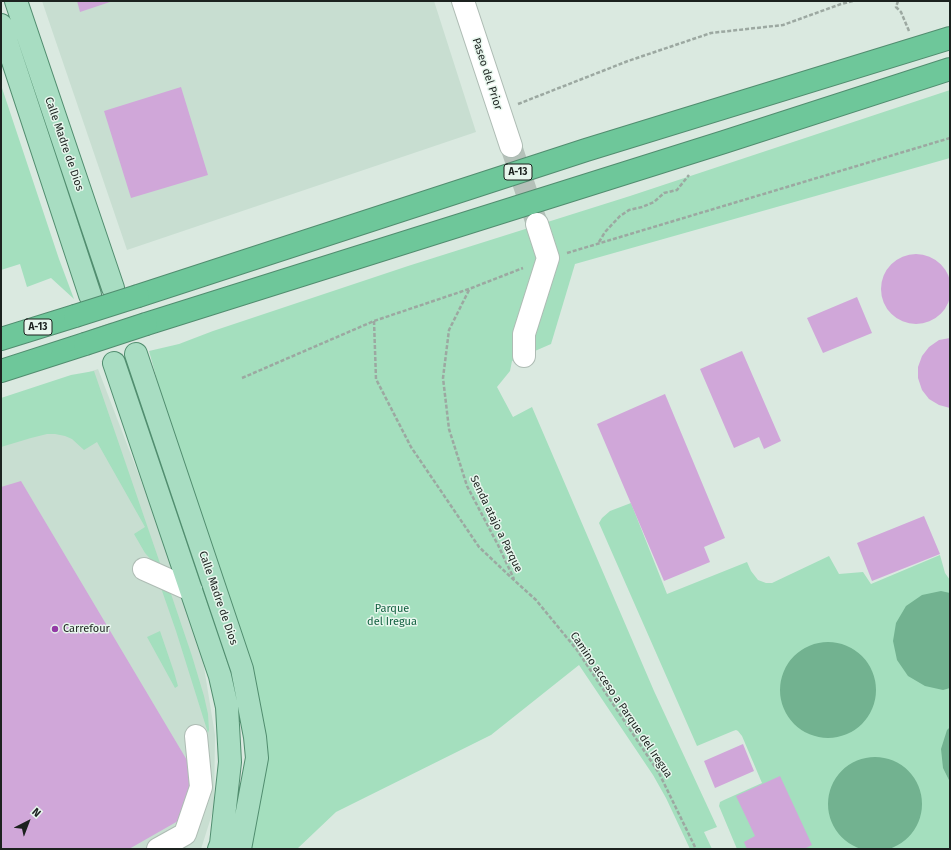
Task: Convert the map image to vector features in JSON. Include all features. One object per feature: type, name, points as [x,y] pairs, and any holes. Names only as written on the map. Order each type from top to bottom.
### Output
[{"type":"highway","name":"A-13","points":[[1,339],[138,296],[586,150],[950,38]]},
{"type":"highway","points":[[6,370],[146,324],[724,142],[950,69]]},
{"type":"main road","name":"Calle Madre de Dios","points":[[16,1],[112,288]]},
{"type":"main road","name":"Calle Madre de Dios","points":[[1,25],[90,295]]},
{"type":"main road","name":"Calle Madre de Dios","points":[[136,354],[237,654],[243,677],[255,737],[257,758],[240,849]]},
{"type":"main road","name":"Calle Madre de Dios","points":[[114,363],[220,676],[227,708],[230,762],[221,844],[219,849]]},
{"type":"street","name":"Paseo del Prior","points":[[463,1],[511,146]]},
{"type":"street","points":[[524,356],[524,334],[548,258],[537,224]]},
{"type":"street","points":[[144,569],[191,590]]},
{"type":"street","points":[[158,849],[185,834],[201,787],[196,736]]},
{"type":"path","points":[[513,106],[628,61],[711,33],[784,25],[853,1]]},
{"type":"path","points":[[898,1],[896,7],[901,12],[909,31]]},
{"type":"path","points":[[242,378],[374,321],[469,289],[548,258],[950,138]]},
{"type":"path","points":[[598,243],[605,232],[620,216],[629,210],[654,202],[664,193],[677,190],[689,175]]},
{"type":"path","name":"Senda atajo a Parque","points":[[469,289],[449,330],[443,378],[449,428],[467,486],[515,581]]},
{"type":"path","name":"Camino acceso a Parque del Iregua","points":[[374,321],[376,379],[411,447],[479,547],[536,600],[577,650],[659,773],[696,849]]},
{"type":"shaded area","points":[[42,1],[434,1],[476,132],[127,250]]},
{"type":"shaded area","points":[[98,369],[170,556],[203,661],[215,735],[214,808],[201,849],[1,849],[1,402]]},
{"type":"shaded area","points":[[941,591],[950,593],[950,688],[943,690],[925,686],[908,676],[897,660],[893,641],[896,623],[906,606],[922,595]]},
{"type":"shaded area","points":[[819,642],[837,642],[847,645],[855,650],[868,663],[873,671],[876,681],[876,699],[873,709],[862,724],[855,730],[847,735],[837,738],[819,738],[809,735],[801,730],[788,717],[783,709],[780,699],[780,681],[783,671],[788,663],[801,650],[809,645]]},
{"type":"shaded area","points":[[950,727],[950,782],[943,768],[941,749],[947,730]]},
{"type":"shaded area","points":[[875,757],[893,760],[908,771],[919,786],[922,804],[919,822],[908,837],[893,848],[875,851],[857,848],[842,837],[831,822],[828,804],[831,786],[842,771],[857,760]]},
{"type":"green space","points":[[1,85],[59,259],[74,299],[51,278],[27,287],[20,264],[1,270]]},
{"type":"green space","name":"Parque del Iregua","points":[[950,90],[950,158],[575,264],[551,344],[512,361],[510,371],[497,387],[513,417],[532,407],[654,691],[717,827],[704,832],[712,849],[690,849],[666,798],[653,775],[579,665],[491,735],[336,812],[297,849],[248,849],[264,745],[149,351],[179,344],[213,331],[408,266],[630,196]]},
{"type":"green space","points":[[94,371],[162,569],[145,553],[134,534],[145,527],[97,442],[84,450],[72,439],[55,434],[47,434],[1,447],[1,398],[71,375]]},
{"type":"green space","points":[[631,503],[667,594],[747,562],[751,571],[758,580],[766,583],[772,583],[829,556],[839,574],[863,572],[871,584],[940,555],[945,573],[950,580],[950,849],[737,849],[719,806],[720,802],[762,783],[742,736],[738,731],[733,731],[697,746],[599,523],[610,511]]},
{"type":"green space","points":[[160,585],[169,588],[192,656],[208,714],[208,733],[176,631]]},
{"type":"green space","points":[[160,631],[178,686],[175,688],[147,637]]},
{"type":"building","points":[[77,1],[113,1],[80,12]]},
{"type":"building","points":[[181,87],[208,175],[131,198],[104,111]]},
{"type":"building","points":[[916,254],[929,257],[941,264],[948,276],[951,289],[948,302],[941,314],[929,321],[916,324],[903,321],[891,314],[884,302],[881,289],[884,276],[891,264],[903,257]]},
{"type":"building","points":[[857,297],[872,333],[823,353],[807,318]]},
{"type":"building","points":[[950,338],[950,408],[939,405],[929,399],[922,390],[918,378],[918,367],[922,356],[929,347],[939,340]]},
{"type":"building","points":[[742,351],[781,441],[764,449],[759,437],[734,448],[700,369]]},
{"type":"building","points":[[665,394],[725,538],[704,547],[710,562],[664,581],[597,424]]},
{"type":"building","name":"Carrefour","points":[[21,481],[194,772],[178,821],[129,849],[1,849],[1,487]]},
{"type":"building","points":[[924,516],[940,554],[872,581],[857,543]]},
{"type":"building","points":[[743,744],[754,771],[715,788],[704,761]]},
{"type":"building","points":[[780,776],[812,845],[804,849],[747,849],[744,842],[755,836],[736,796]]},
{"type":"tunnel","points":[[511,146],[536,221]]},
{"type":"tunnel","points":[[113,288],[136,354]]},
{"type":"tunnel","points":[[90,295],[114,363]]},
{"type":"place","name":"Carrefour","points":[[55,629]]}]
